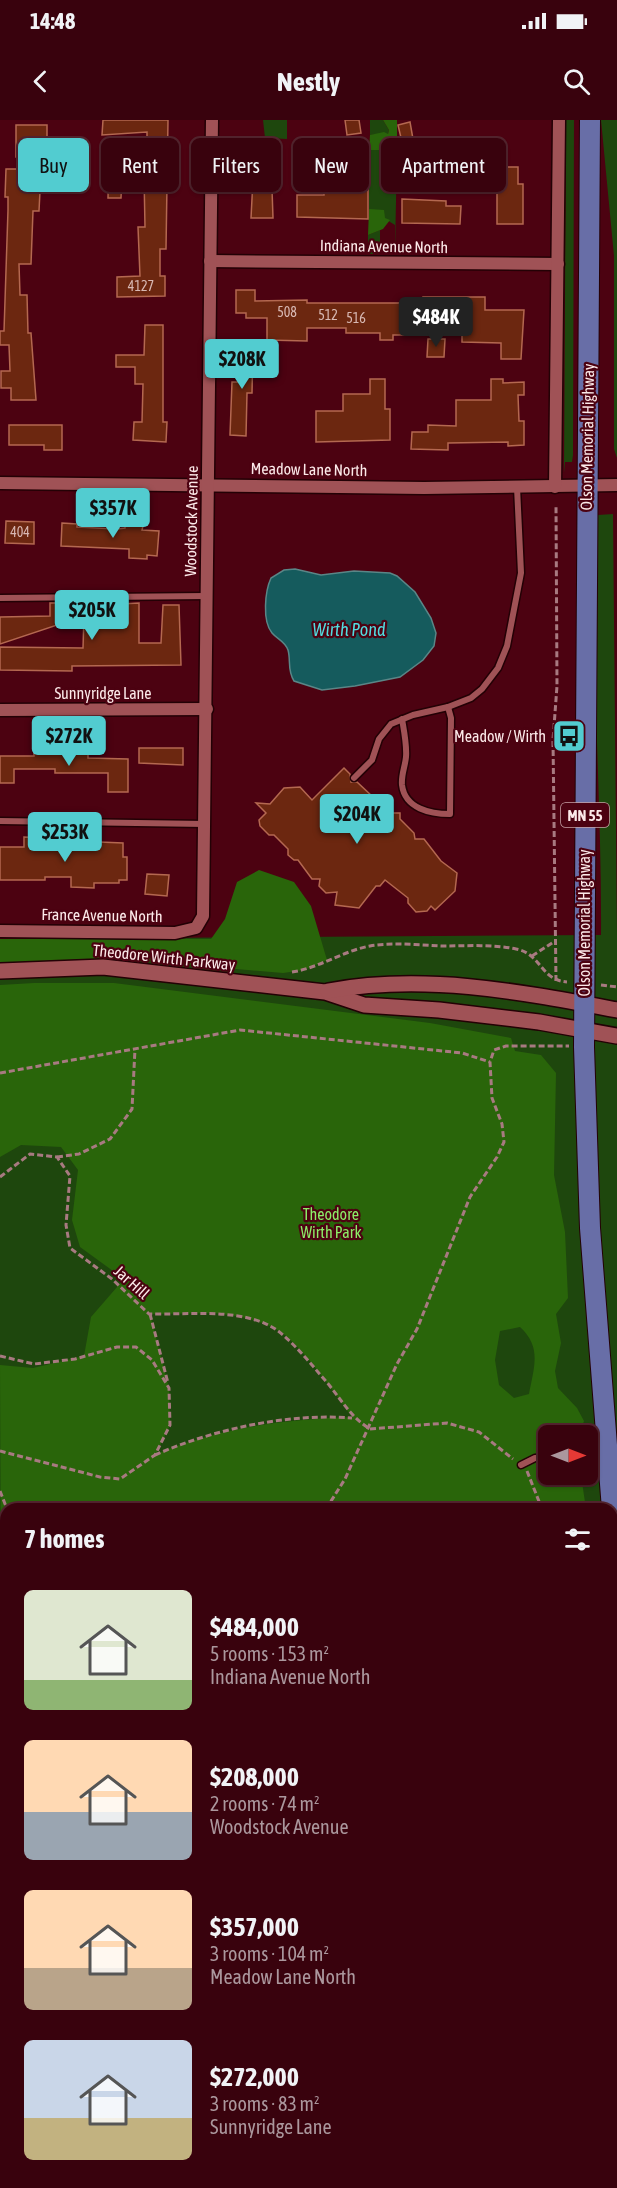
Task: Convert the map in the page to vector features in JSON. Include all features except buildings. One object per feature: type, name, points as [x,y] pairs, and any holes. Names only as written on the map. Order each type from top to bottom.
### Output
[{"type":"main road","name":"Olson Memorial Highway","points":[[591,120],[586,487],[584,1030],[596,1425]]},
{"type":"main road","name":"Olson Memorial Highway","points":[[598,1459],[610,1503]]},
{"type":"street","name":"Woodstock Avenue","points":[[200,922],[204,908],[207,709],[212,120]]},
{"type":"street","points":[[555,487],[560,120]]},
{"type":"street","name":"Indiana Avenue North","points":[[210,261],[558,264]]},
{"type":"street","name":"Meadow Lane North","points":[[0,483],[424,488],[617,485]]},
{"type":"street","name":"Sunnyridge Lane","points":[[0,710],[207,709]]},
{"type":"street","name":"France Avenue North","points":[[0,931],[175,933],[188,932],[200,922]]},
{"type":"street","name":"Theodore Wirth Parkway","points":[[0,971],[103,967],[325,992],[364,1005],[439,1010],[617,1036]]},
{"type":"street","name":"Theodore Wirth Parkway","points":[[325,992],[366,984],[475,986],[617,1010]]},
{"type":"lane","points":[[354,778],[372,760],[384,730],[402,719],[448,707],[471,698],[482,689],[504,658],[521,573],[517,487]]},
{"type":"lane","points":[[0,598],[207,596]]},
{"type":"lane","points":[[402,719],[406,748],[402,772],[404,794],[425,811],[433,814],[450,814],[451,718],[448,707]]},
{"type":"lane","points":[[0,821],[205,824]]},
{"type":"lane","points":[[521,1465],[538,1458]]},
{"type":"path","points":[[283,973],[304,970],[370,946],[496,946],[519,950],[532,956],[547,976],[556,981],[554,740],[557,686],[556,505]]},
{"type":"path","points":[[554,740],[566,740]]},
{"type":"path","points":[[532,956],[555,941]]},
{"type":"path","points":[[0,1073],[240,1030],[462,1053],[490,1062]]},
{"type":"path","points":[[330,1503],[345,1479],[398,1364],[417,1329],[470,1197],[497,1157],[504,1142],[502,1124],[492,1098],[490,1062],[494,1050],[506,1046],[557,1045]]},
{"type":"path","points":[[0,1177],[30,1154],[57,1157],[80,1154],[110,1139],[132,1109],[135,1049]]},
{"type":"path","name":"Jar Hill","points":[[57,1157],[70,1176],[66,1225],[70,1248],[112,1279],[149,1314],[215,1313],[248,1317],[282,1333],[326,1381],[352,1418],[370,1429]]},
{"type":"path","points":[[149,1314],[169,1388],[170,1425],[155,1455]]},
{"type":"path","points":[[0,1356],[34,1364],[75,1359],[117,1347],[136,1347],[152,1360],[169,1388]]},
{"type":"path","points":[[0,1450],[100,1478],[120,1479],[155,1455],[207,1436],[272,1423],[328,1416],[352,1418]]},
{"type":"path","points":[[370,1429],[447,1423],[479,1432],[527,1469],[540,1503]]},
{"type":"green space","points":[[263,120],[287,120],[287,139],[265,138]]},
{"type":"green space","points":[[370,120],[383,120],[389,130],[388,134],[370,135]]},
{"type":"green space","points":[[383,120],[397,120],[397,138],[381,138],[381,150],[369,150],[370,135],[384,132],[388,134],[389,130]]},
{"type":"green space","points":[[566,120],[574,120],[573,455],[572,462],[565,462],[564,473]]},
{"type":"green space","points":[[601,120],[617,120],[617,458],[614,449],[614,256]]},
{"type":"green space","points":[[369,150],[381,150],[381,192],[396,192],[395,252],[395,225],[369,209]]},
{"type":"green space","points":[[369,209],[384,210],[385,218],[390,220],[383,229],[368,235]]},
{"type":"green space","points":[[380,230],[380,254],[368,254],[368,235]]},
{"type":"green space","name":"Theodore Wirth Park","points":[[613,514],[617,935],[617,1503],[0,1503],[0,939],[601,935],[595,620],[598,515]]},
{"type":"green space","points":[[259,870],[294,882],[311,906],[327,960],[304,970],[283,973],[112,958],[0,963],[0,939],[211,939],[225,919],[237,882]]},
{"type":"green space","name":"Theodore Wirth Park","points":[[114,983],[430,1023],[511,1038],[515,1051],[541,1055],[556,1073],[554,1175],[565,1232],[568,1298],[556,1314],[561,1343],[555,1371],[558,1388],[577,1408],[584,1421],[583,1425],[538,1425],[538,1485],[582,1485],[585,1503],[1,1503],[0,1365],[33,1368],[84,1356],[91,1317],[124,1279],[80,1247],[72,1220],[78,1170],[61,1147],[21,1145],[0,1157],[0,985]],"holes":[[[215,1313],[257,1321],[281,1332],[290,1339],[309,1360],[352,1417],[252,1426],[228,1431],[156,1454],[170,1425],[169,1388],[150,1314]],[[520,1327],[531,1342],[535,1358],[529,1394],[514,1398],[499,1385],[495,1360],[500,1331]]]},
{"type":"water","name":"Wirth Pond","points":[[295,569],[321,575],[354,571],[390,573],[397,576],[415,592],[431,618],[436,633],[434,646],[423,660],[400,677],[322,690],[294,681],[288,650],[269,628],[266,606],[267,590],[271,578],[284,570]]},
{"type":"place","name":"Meadow / Wirth","points":[[569,736]]}]
